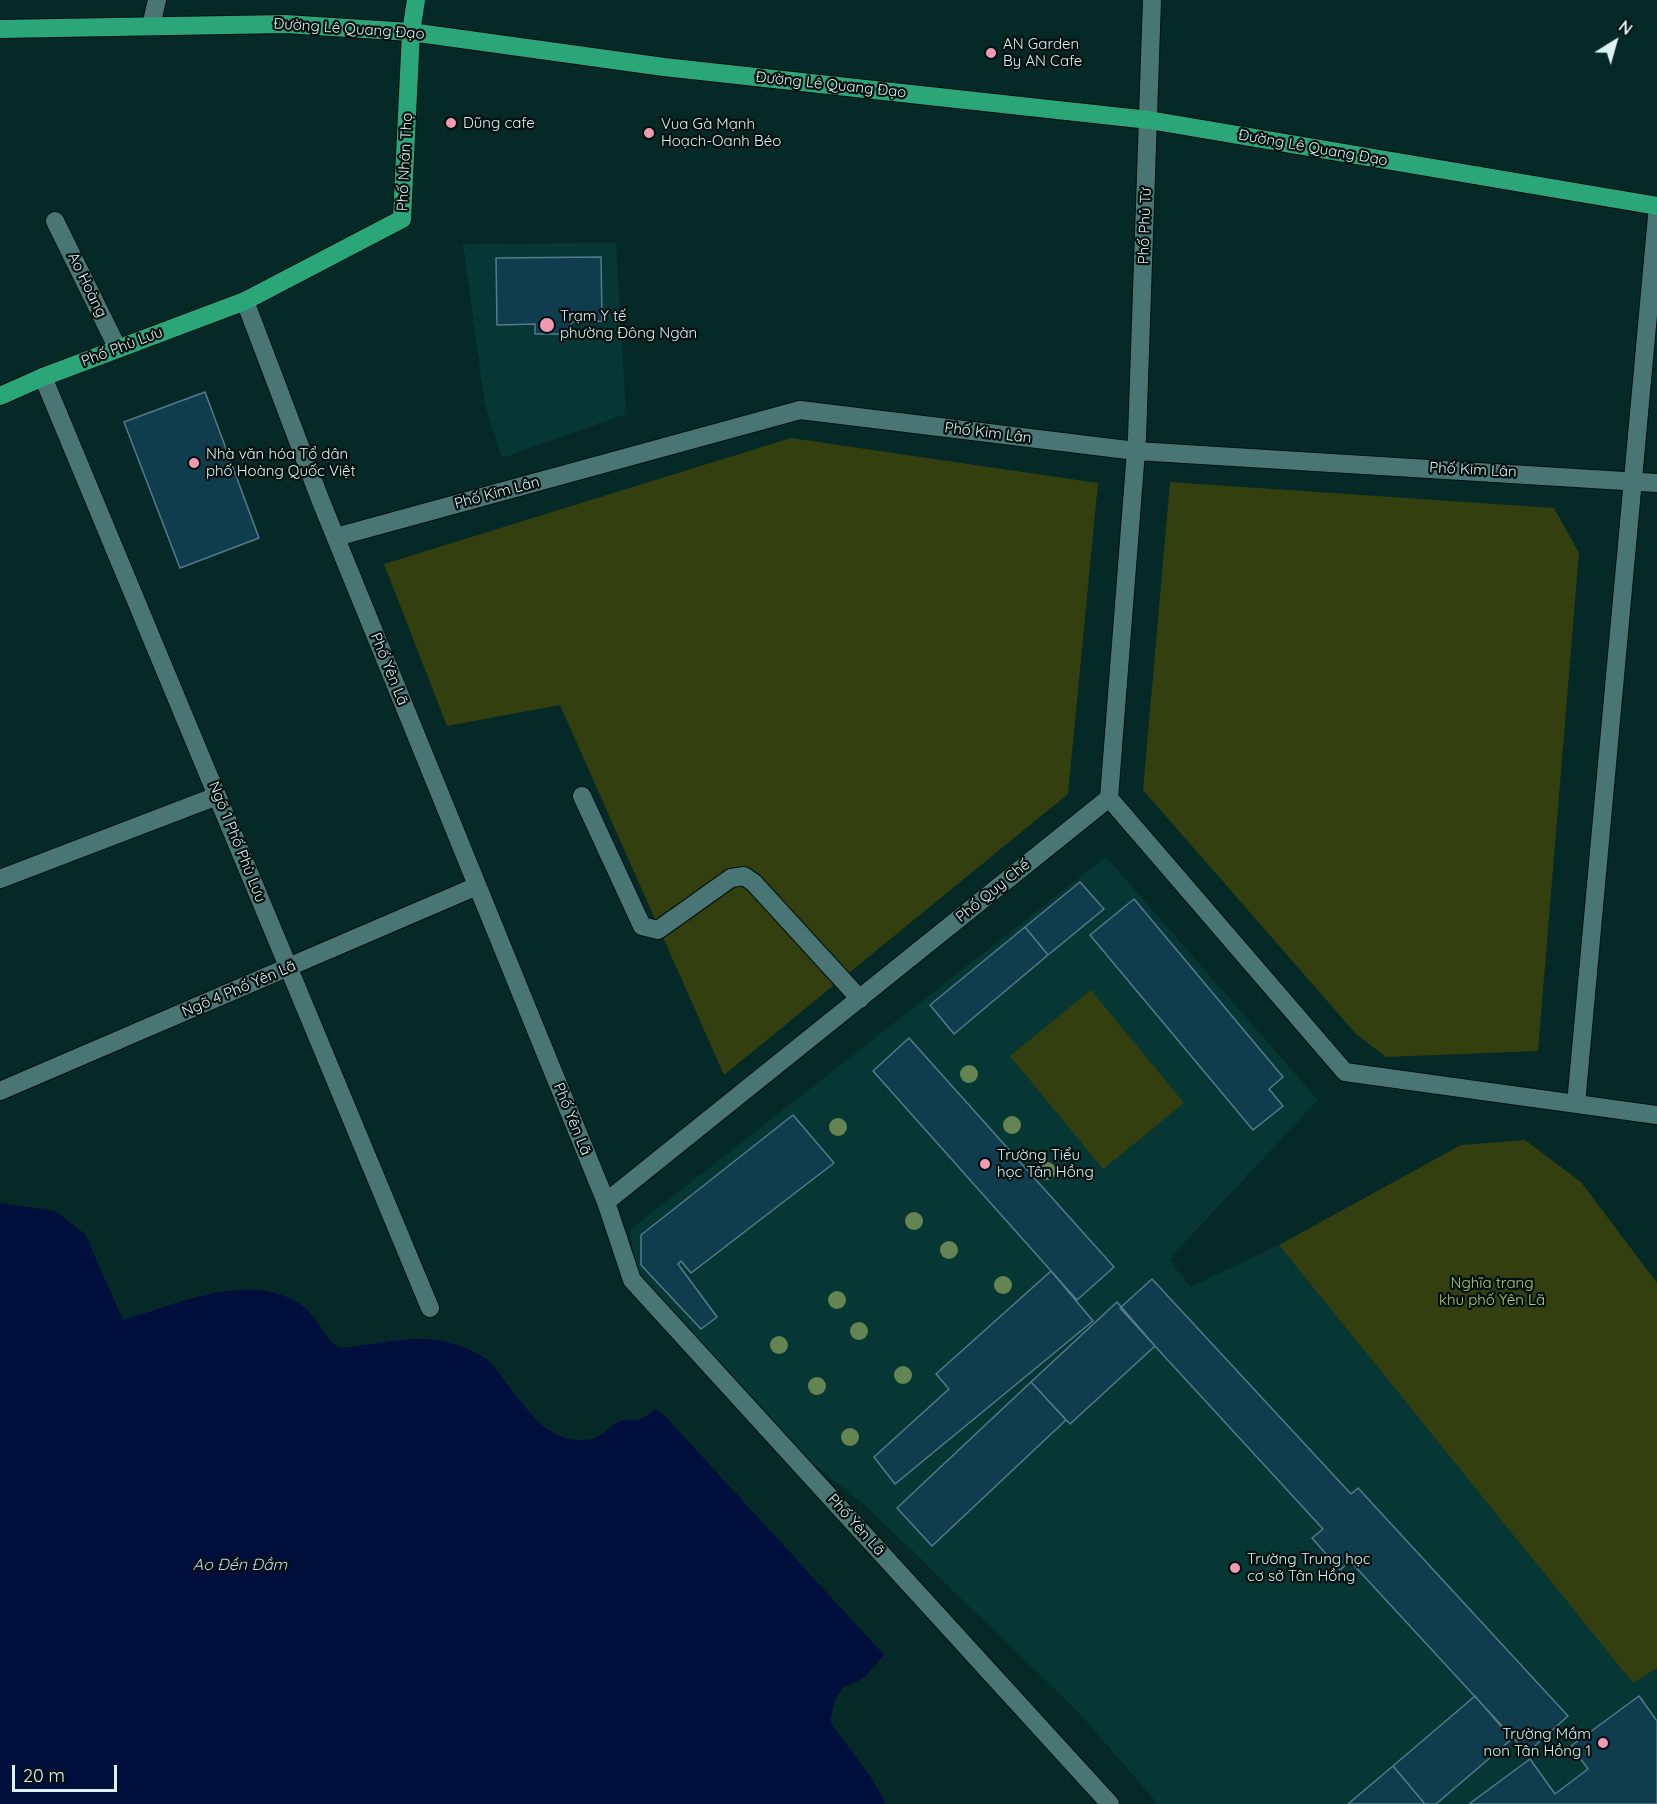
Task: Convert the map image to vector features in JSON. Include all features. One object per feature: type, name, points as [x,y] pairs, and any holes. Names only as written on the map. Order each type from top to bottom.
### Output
[{"type":"main road","name":"Phố Nhân Thọ","points":[[245,301],[402,219],[411,32],[416,0]]},
{"type":"main road","name":"Đường Lê Quang Đạo","points":[[0,29],[285,24],[411,32],[664,67],[1149,120],[1657,206]]},
{"type":"main road","name":"Phố Phù Lưu","points":[[0,396],[44,376],[245,301]]},
{"type":"street","points":[[151,26],[157,0]]},
{"type":"street","name":"Phố Phủ Từ","points":[[1136,451],[1152,0]]},
{"type":"street","points":[[1576,1104],[1657,216]]},
{"type":"street","name":"Ao Hoàng","points":[[56,221],[118,349]]},
{"type":"street","name":"Phố Yên Lã","points":[[245,301],[336,537],[606,1202],[632,1280],[1110,1804]]},
{"type":"street","name":"Ngõ 1 Phố Phù Lưu","points":[[44,376],[430,1308]]},
{"type":"street","name":"Phố Kim Lân","points":[[336,537],[801,410],[1136,451],[1633,479],[1657,483]]},
{"type":"street","points":[[1136,451],[1109,798],[1345,1072],[1657,1115]]},
{"type":"street","points":[[0,879],[218,796]]},
{"type":"street","points":[[582,796],[642,926],[658,930],[731,878],[744,876],[860,999]]},
{"type":"street","name":"Phố Quy Chế","points":[[606,1202],[1109,798]]},
{"type":"street","name":"Ngõ 4 Phố Yên Lã","points":[[0,1091],[477,886]]},
{"type":"shaded area","name":"Trạm Y tế phường Đông Ngàn","points":[[616,243],[626,414],[502,458],[485,405],[463,244]]},
{"type":"shaded area","points":[[1106,857],[1318,1100],[1169,1259],[1190,1287],[1279,1245],[1633,1682],[1657,1668],[1657,1804],[1158,1804],[1081,1715],[867,1507],[790,1445],[633,1274],[631,1229]]},
{"type":"green space","points":[[791,438],[1098,483],[1068,794],[724,1075],[560,705],[447,726],[384,564]]},
{"type":"green space","points":[[1170,482],[1554,508],[1579,553],[1538,1051],[1386,1057],[1356,1034],[1143,790]]},
{"type":"green space","points":[[1091,990],[1184,1103],[1103,1169],[1010,1056]]},
{"type":"green space","name":"Nghĩa trang khu phố Yên Lã","points":[[1525,1140],[1581,1182],[1657,1283],[1657,1668],[1633,1683],[1279,1245],[1461,1145]]},
{"type":"water","name":"Ao Đền Đầm","points":[[0,1203],[55,1211],[85,1234],[123,1320],[189,1299],[235,1290],[257,1290],[279,1294],[300,1304],[339,1348],[398,1340],[428,1339],[458,1345],[475,1352],[490,1362],[534,1417],[561,1436],[577,1440],[595,1438],[618,1422],[639,1420],[655,1409],[665,1416],[884,1655],[864,1678],[844,1687],[835,1699],[830,1721],[874,1782],[886,1804],[0,1804]]},
{"type":"building","points":[[601,257],[602,321],[571,322],[571,334],[535,334],[535,324],[497,325],[496,258]]},
{"type":"building","points":[[205,392],[259,538],[180,568],[124,422]]},
{"type":"building","points":[[1080,882],[1104,909],[1048,955],[1025,927]]},
{"type":"building","points":[[1134,899],[1283,1077],[1269,1089],[1283,1106],[1253,1130],[1090,935]]},
{"type":"building","points":[[1025,927],[1048,955],[954,1034],[930,1005]]},
{"type":"building","points":[[909,1038],[1114,1267],[1077,1300],[873,1071]]},
{"type":"building","points":[[793,1115],[834,1163],[691,1273],[681,1261],[678,1264],[717,1317],[701,1329],[641,1265],[641,1235]]},
{"type":"building","points":[[1051,1271],[1093,1321],[895,1484],[874,1457],[949,1389],[936,1374]]},
{"type":"building","points":[[1152,1279],[1351,1494],[1358,1488],[1568,1716],[1527,1753],[1350,1561],[1340,1570],[1312,1538],[1323,1529],[1120,1308]]},
{"type":"building","points":[[1117,1302],[1155,1346],[1070,1424],[1031,1382]]},
{"type":"building","points":[[1031,1382],[1066,1420],[932,1546],[897,1508]]},
{"type":"building","points":[[1475,1696],[1512,1739],[1436,1804],[1425,1804],[1393,1766]]},
{"type":"building","name":"Trường Mầm non Tân Hồng 1","points":[[1639,1696],[1657,1721],[1657,1804],[1469,1804],[1530,1759],[1555,1794],[1588,1769],[1571,1746]]},
{"type":"building","points":[[1393,1766],[1425,1804],[1348,1804]]},
{"type":"place","name":"AN Garden By AN Cafe","points":[[991,53]]},
{"type":"place","name":"Dũng cafe","points":[[451,123]]},
{"type":"place","name":"Vua Gà Mạnh Hoạch-Oanh Béo","points":[[649,133]]},
{"type":"place","name":"Trạm Y tế phường Đông Ngàn","points":[[547,325]]},
{"type":"place","name":"Nhà văn hóa Tổ dân phố Hoàng Quốc Việt","points":[[194,463]]},
{"type":"place","name":"Trường Tiểu học Tân Hồng","points":[[985,1164]]},
{"type":"place","name":"Trường Trung học cơ sở Tân Hồng","points":[[1235,1568]]},
{"type":"place","name":"Trường Mầm non Tân Hồng 1","points":[[1603,1743]]}]
